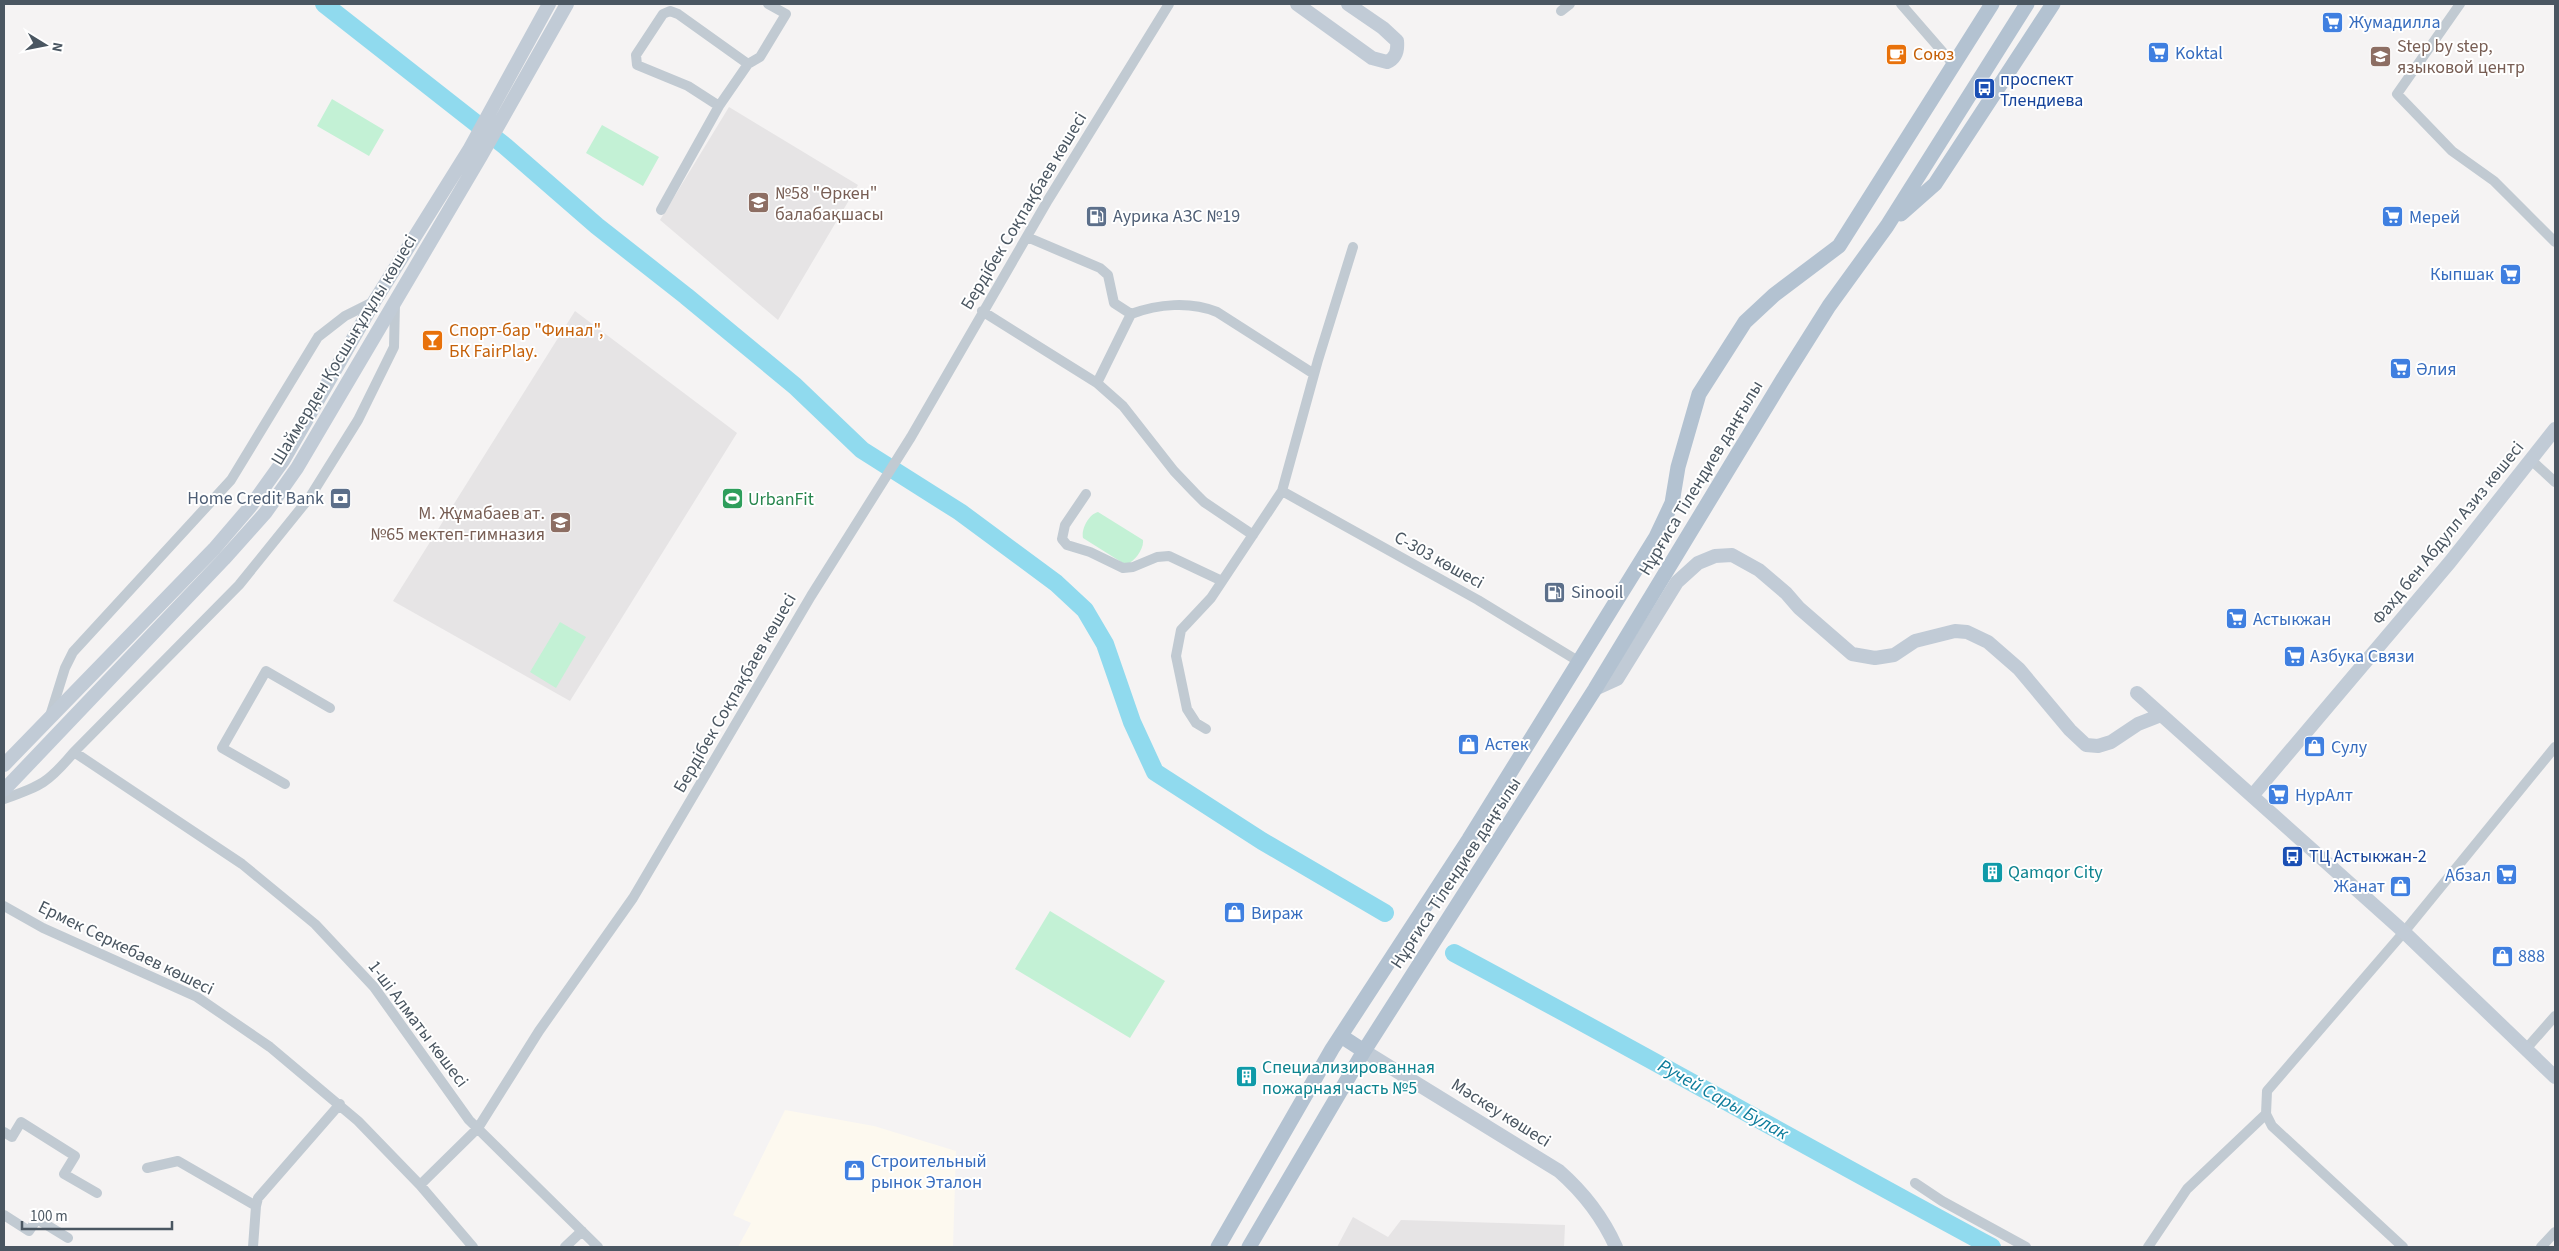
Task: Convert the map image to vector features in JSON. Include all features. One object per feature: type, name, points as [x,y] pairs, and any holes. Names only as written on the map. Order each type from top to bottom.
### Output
[{"type":"main road","name":"Шаймерден Қосшығұлұлы көшесі","points":[[496,116],[549,4]]},
{"type":"main road","name":"Шаймерден Қосшығұлұлы көшесі","points":[[4,790],[224,559],[266,512],[297,468],[395,303],[496,116],[567,4]]},
{"type":"main road","points":[[1297,4],[1372,58],[1387,62],[1392,60],[1398,49],[1397,42],[1383,28],[1348,4]]},
{"type":"main road","name":"Нұрғиса Тілендиев даңғылы","points":[[1218,1247],[1341,1036],[1469,839],[1656,536],[1672,503],[1678,467],[1699,394],[1751,316],[1774,295],[1839,246],[1992,4]]},
{"type":"main road","name":"Нұрғиса Тілендиев даңғылы","points":[[1249,1247],[1364,1051],[1595,689],[1829,306],[1887,226],[2027,4]]},
{"type":"main road","points":[[1887,226],[1934,184],[2053,4]]},
{"type":"main road","name":"Шаймерден Қосшығұлұлы көшесі","points":[[4,765],[214,549],[250,507],[283,461],[374,302],[475,153]]},
{"type":"main road","points":[[1839,246],[1861,261]]},
{"type":"main road","name":"Фахд бен Абдулл Азиз көшесі","points":[[2252,796],[2450,562],[2555,430]]},
{"type":"main road","points":[[1595,689],[1617,679],[1677,582],[1698,563],[1715,556],[1732,555],[1759,570],[1786,593],[1798,608],[1852,654],[1875,658],[1894,655],[1915,641],[1954,631],[1967,632],[1988,642],[2019,669],[2070,730],[2086,745],[2098,746],[2111,742],[2138,724],[2161,715]]},
{"type":"main road","points":[[2137,693],[2404,932],[2555,1077]]},
{"type":"main road","points":[[4,757],[24,744]]},
{"type":"main road","points":[[1469,839],[1491,854]]},
{"type":"main road","name":"Мәскеу көшесі","points":[[1341,1036],[1559,1171],[1574,1184],[1606,1225],[1616,1247]]},
{"type":"street","points":[[661,210],[719,106],[748,64],[760,57],[786,14],[768,4]]},
{"type":"street","name":"Бердібек Соқпақбаев көшесі","points":[[420,1185],[478,1128],[539,1031],[650,872],[811,596],[911,437],[1026,237],[1170,4]]},
{"type":"street","points":[[1900,4],[1954,65]]},
{"type":"street","points":[[2460,4],[2397,94],[2452,151],[2494,181],[2555,242]]},
{"type":"street","points":[[719,106],[688,86],[636,65],[636,55],[663,14],[670,11],[678,14],[748,64]]},
{"type":"street","points":[[1026,237],[1100,268],[1108,275],[1114,303],[1131,314],[1164,306],[1200,306],[1217,312],[1314,374]]},
{"type":"street","points":[[1206,729],[1196,723],[1187,709],[1176,656],[1181,630],[1212,598],[1282,491],[1314,374],[1353,247]]},
{"type":"street","points":[[50,716],[65,668],[73,652],[231,480],[318,337],[345,316],[374,302]]},
{"type":"street","points":[[4,800],[36,788],[53,777],[74,752],[239,585],[310,497],[358,420],[394,347],[395,303]]},
{"type":"street","points":[[982,311],[1096,383],[1123,406],[1174,471],[1204,502],[1253,535]]},
{"type":"street","points":[[1096,383],[1131,314]]},
{"type":"street","points":[[2531,460],[2555,482]]},
{"type":"street","name":"С-303 көшесі","points":[[1282,491],[1478,600],[1578,661]]},
{"type":"street","points":[[1086,494],[1065,525],[1062,539],[1067,544],[1090,552],[1123,568],[1133,567],[1156,557],[1170,556],[1222,581]]},
{"type":"street","points":[[285,784],[222,748],[266,671],[330,708]]},
{"type":"street","points":[[2403,1247],[2272,1126],[2266,1110],[2268,1091],[2404,932],[2555,747]]},
{"type":"street","name":"1-ші Алматы көшесі","points":[[74,752],[242,864],[315,924],[374,987],[469,1120],[598,1247]]},
{"type":"street","name":"Ермек Серкебаев көшесі","points":[[4,906],[43,928],[197,997],[270,1047],[340,1104],[420,1185],[472,1247]]},
{"type":"street","points":[[2526,1049],[2555,1016]]},
{"type":"street","points":[[253,1247],[258,1198],[340,1104]]},
{"type":"street","points":[[2148,1247],[2188,1189],[2266,1110]]},
{"type":"street","points":[[4,1132],[12,1137],[21,1122],[75,1156],[64,1174],[97,1193]]},
{"type":"street","points":[[147,1168],[178,1161],[256,1206]]},
{"type":"street","points":[[1915,1183],[1942,1201],[2026,1247]]},
{"type":"street","points":[[4,1215],[29,1231],[37,1219],[68,1238]]},
{"type":"street","points":[[565,1247],[582,1231]]},
{"type":"street","points":[[2540,1247],[2555,1232]]},
{"type":"shaded area","name":"№58 \"Өркен\" балабақшасы","points":[[729,107],[858,185],[778,320],[660,220]]},
{"type":"shaded area","name":"М. Жұмабаев ат. №65 мектеп-гимназия","points":[[575,311],[737,433],[570,701],[393,601]]},
{"type":"shaded area","name":"Строительный рынок Эталон","points":[[785,1110],[874,1126],[956,1151],[953,1247],[738,1247],[751,1223],[733,1215]]},
{"type":"shaded area","points":[[1353,1217],[1388,1237],[1401,1220],[1565,1225],[1564,1247],[1337,1247]]},
{"type":"green space","points":[[332,99],[384,130],[369,156],[317,126]]},
{"type":"green space","points":[[602,125],[659,157],[643,186],[586,153]]},
{"type":"green space","points":[[1098,512],[1143,540],[1136,558],[1126,565],[1083,538],[1086,522]]},
{"type":"green space","points":[[560,622],[586,637],[556,688],[530,672]]},
{"type":"green space","points":[[1050,911],[1165,981],[1130,1038],[1015,969]]},
{"type":"waterway","points":[[324,4],[505,146],[597,226],[795,386],[862,450],[960,512],[1056,583],[1085,610],[1105,644],[1132,722],[1155,772],[1262,841],[1385,913]]},
{"type":"waterway","name":"Ручей Сары Булак","points":[[1454,953],[1992,1247]]},
{"type":"place","name":"Жумадилла","points":[[2333,22]]},
{"type":"place","name":"Koktal","points":[[2159,53]]},
{"type":"place","name":"Союз","points":[[1897,54]]},
{"type":"place","name":"Step by step, языковой центр","points":[[2381,56]]},
{"type":"place","name":"проспект Тлендиева","points":[[1984,89]]},
{"type":"place","name":"№58 \"Өркен\" балабақшасы","points":[[759,203]]},
{"type":"place","name":"Аурика АЗС №19","points":[[1097,216]]},
{"type":"place","name":"Мерей","points":[[2393,217]]},
{"type":"place","name":"Кыпшак","points":[[2510,274]]},
{"type":"place","name":"Спорт-бар \"Финал\", БК FairPlay.","points":[[433,340]]},
{"type":"place","name":"Әлия","points":[[2400,369]]},
{"type":"place","name":"Home Credit Bank","points":[[340,498]]},
{"type":"place","name":"UrbanFit","points":[[732,499]]},
{"type":"place","name":"М. Жұмабаев ат. №65 мектеп-гимназия","points":[[561,523]]},
{"type":"place","name":"Sinooil","points":[[1555,592]]},
{"type":"place","name":"Астыкжан","points":[[2237,619]]},
{"type":"place","name":"Азбука Связи","points":[[2294,656]]},
{"type":"place","name":"Астек","points":[[1469,744]]},
{"type":"place","name":"Сулу","points":[[2315,747]]},
{"type":"place","name":"НурАлт","points":[[2279,795]]},
{"type":"place","name":"ТЦ Астыкжан-2","points":[[2293,856]]},
{"type":"place","name":"Qamqor City","points":[[1992,872]]},
{"type":"place","name":"Абзал","points":[[2507,875]]},
{"type":"place","name":"Жанат","points":[[2401,886]]},
{"type":"place","name":"Вираж","points":[[1235,913]]},
{"type":"place","name":"888","points":[[2502,956]]},
{"type":"place","name":"Специализированная пожарная часть №5","points":[[1246,1077]]},
{"type":"place","name":"Строительный рынок Эталон","points":[[855,1171]]}]
